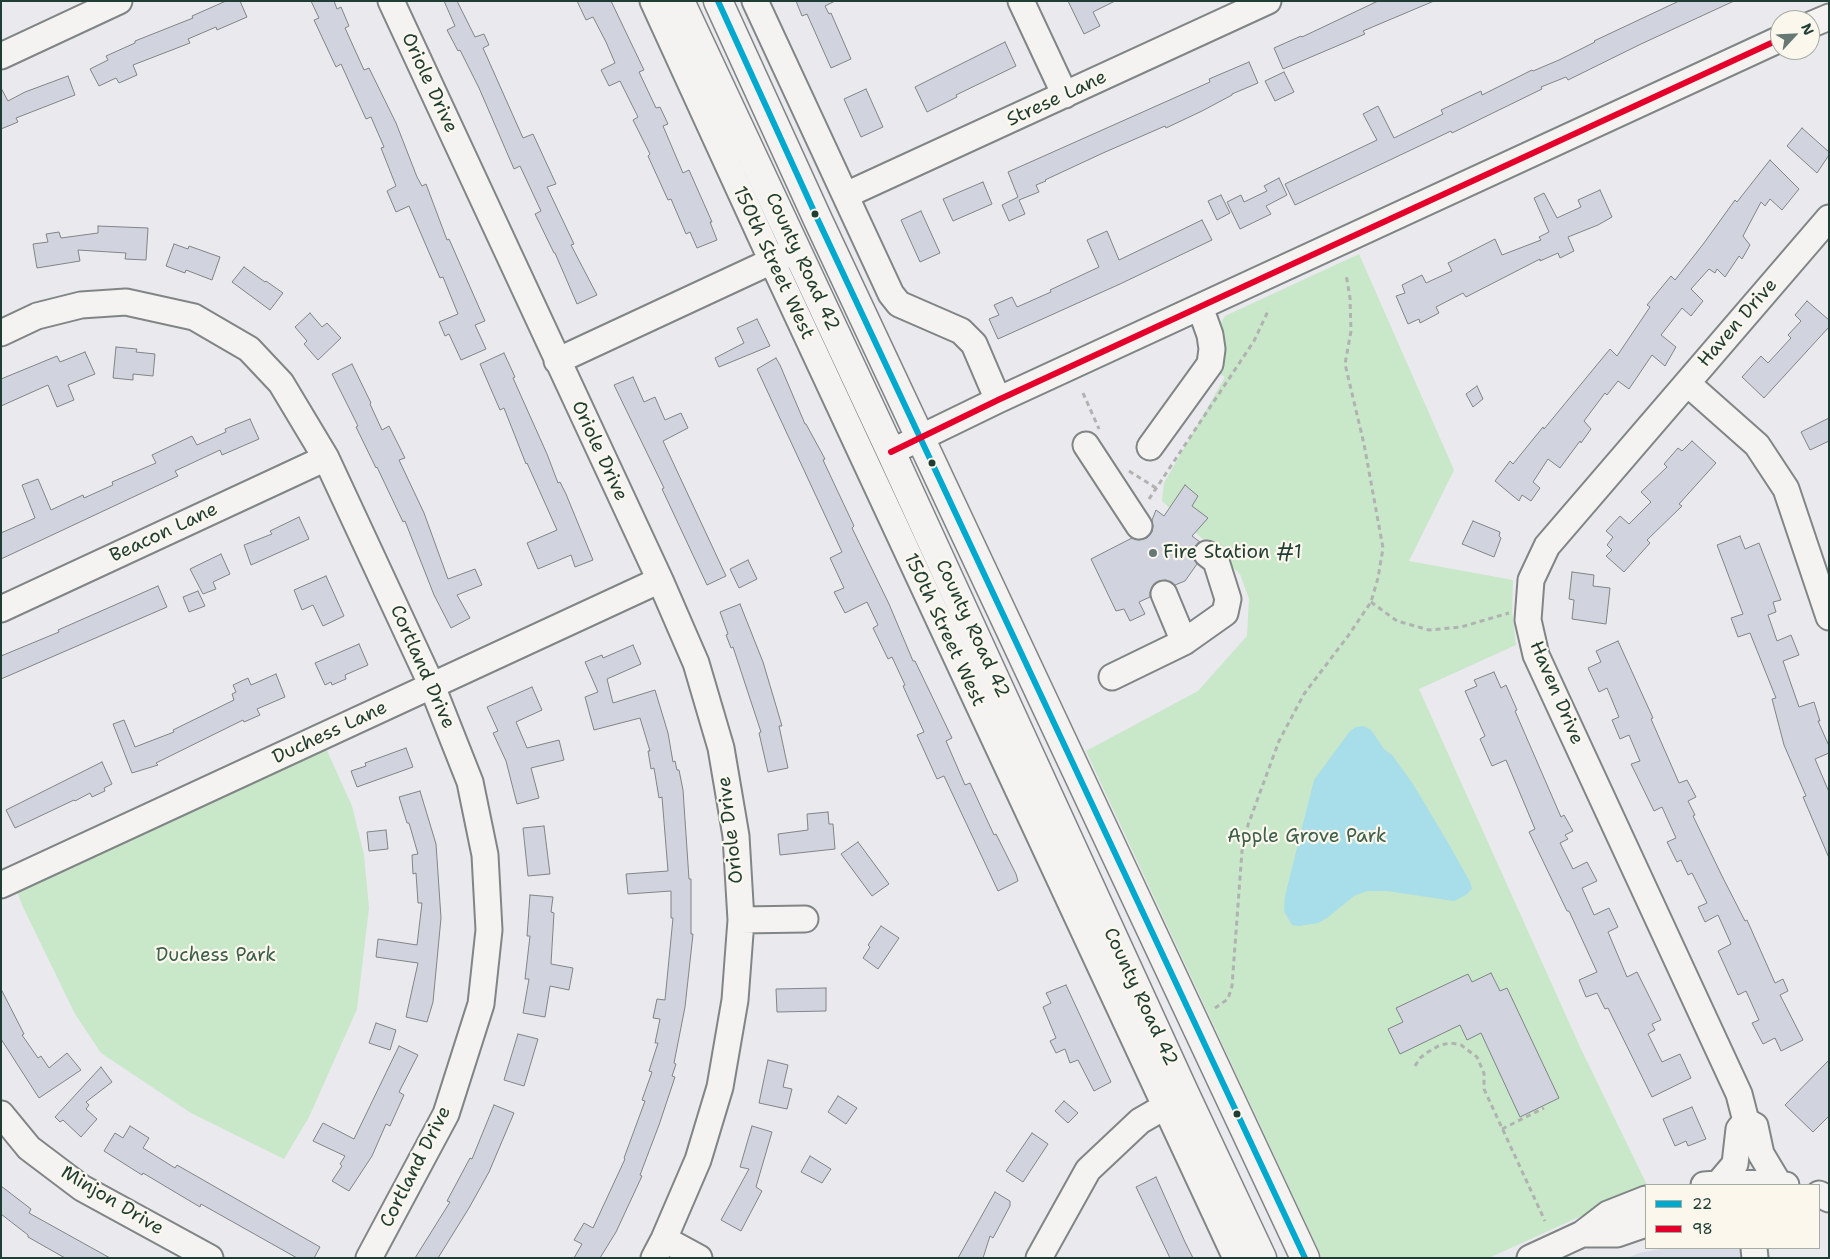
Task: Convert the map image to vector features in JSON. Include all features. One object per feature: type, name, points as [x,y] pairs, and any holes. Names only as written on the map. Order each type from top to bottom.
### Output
[{"type":"highway","name":"County Road 42","points":[[680,1],[891,452],[1176,1076],[1262,1258]]},
{"type":"highway","name":"County Road 42","points":[[718,1],[818,220],[1305,1258]]},
{"type":"street","points":[[1,56],[119,1]]},
{"type":"street","name":"Oriole Drive","points":[[391,1],[660,580],[696,663],[721,748],[736,836],[740,920],[735,1000],[720,1087],[698,1160],[659,1248]]},
{"type":"street","name":"150th Street West","points":[[653,1],[1236,1258]]},
{"type":"street","points":[[755,1],[891,294],[898,304],[961,331],[974,344],[998,400]]},
{"type":"street","points":[[1021,1],[1065,95]]},
{"type":"street","name":"Strese Lane","points":[[846,195],[1268,1]]},
{"type":"street","points":[[891,452],[998,400],[1770,44]]},
{"type":"street","name":"Haven Drive","points":[[1783,1184],[1761,1154],[1755,1126],[1746,1121],[1739,1094],[1536,655],[1528,620],[1531,580],[1547,546],[1829,218]]},
{"type":"street","points":[[557,361],[796,249]]},
{"type":"street","name":"Cortland Drive","points":[[1,333],[36,316],[81,305],[126,302],[194,316],[249,348],[281,382],[326,458],[432,686],[470,782],[485,855],[489,930],[481,1004],[446,1114],[368,1258]]},
{"type":"street","points":[[1150,448],[1210,364],[1212,349],[1210,335],[1200,307]]},
{"type":"street","points":[[1687,383],[1757,445],[1786,489],[1829,617]]},
{"type":"street","points":[[1086,445],[1139,526]]},
{"type":"street","name":"Beacon Lane","points":[[1,609],[326,458]]},
{"type":"street","points":[[1112,677],[1184,642],[1225,613],[1228,599],[1216,561],[1207,554]]},
{"type":"street","name":"Duchess Lane","points":[[1,885],[660,580]]},
{"type":"street","points":[[1164,594],[1184,642]]},
{"type":"street","points":[[740,920],[805,919]]},
{"type":"street","points":[[1039,1258],[1088,1170],[1140,1121],[1166,1106]]},
{"type":"street","name":"Minjon Drive","points":[[1,1114],[29,1148],[82,1188],[210,1258]]},
{"type":"street","points":[[1712,1184],[1735,1164],[1739,1129],[1746,1121]]},
{"type":"street","points":[[1751,1184],[1783,1184]]},
{"type":"street","points":[[1530,1258],[1582,1234],[1608,1214],[1645,1199]]},
{"type":"street","points":[[1582,1234],[1617,1234],[1645,1224]]},
{"type":"street","points":[[659,1248],[699,1258]]},
{"type":"path","points":[[1215,1008],[1228,999],[1232,986],[1242,851],[1248,825],[1279,740],[1304,694],[1371,602],[1378,578],[1383,548],[1364,444],[1344,364],[1351,331],[1350,298],[1346,274]]},
{"type":"path","points":[[1149,498],[1254,341],[1269,310]]},
{"type":"path","points":[[1371,602],[1397,621],[1429,630],[1461,627],[1529,606]]},
{"type":"path","points":[[1415,1066],[1420,1058],[1440,1045],[1451,1043],[1461,1045],[1477,1057],[1484,1073],[1484,1090],[1545,1221]]},
{"type":"path","points":[[1502,1129],[1544,1108]]},
{"type":"shaded area","points":[[1660,1249],[1748,1249],[1775,1258],[1628,1258],[1639,1253]]},
{"type":"green space","name":"Apple Grove Park","points":[[1359,254],[1454,470],[1409,561],[1513,580],[1512,611],[1516,645],[1419,689],[1581,1049],[1647,1184],[1645,1189],[1627,1195],[1489,1258],[1322,1258],[1086,751],[1198,691],[1247,636],[1249,599],[1240,574],[1162,501],[1164,483],[1225,377],[1215,371],[1219,326],[1225,316]]},
{"type":"green space","name":"Duchess Park","points":[[324,744],[352,806],[364,855],[369,908],[357,1009],[309,1117],[284,1159],[191,1113],[101,1053],[75,1014],[16,889]]},
{"type":"water","points":[[1364,726],[1371,730],[1413,784],[1450,846],[1472,889],[1466,895],[1454,901],[1387,891],[1367,891],[1354,896],[1318,923],[1299,926],[1292,925],[1284,911],[1285,896],[1314,780],[1350,731],[1356,727]]},
{"type":"building","points":[[226,1],[240,1],[247,17],[217,30],[216,27],[188,39],[190,43],[133,65],[137,75],[119,83],[116,78],[99,86],[90,69],[108,60],[106,56],[135,43],[135,41],[193,18],[192,16]]},
{"type":"building","points":[[311,1],[334,1],[337,9],[341,7],[349,26],[345,28],[364,70],[369,68],[396,123],[417,177],[422,186],[426,184],[447,240],[449,239],[485,321],[475,325],[486,349],[461,360],[449,334],[445,336],[439,322],[458,314],[443,277],[440,278],[409,206],[396,212],[387,191],[396,186],[381,148],[384,147],[371,117],[366,119],[341,64],[336,67],[314,20],[319,18]]},
{"type":"building","points":[[444,1],[457,1],[475,37],[484,34],[489,45],[483,48],[523,138],[533,134],[556,184],[547,187],[574,244],[571,245],[597,295],[577,304],[555,253],[535,214],[541,211],[520,166],[514,169],[479,88],[460,50],[458,51],[447,30],[455,26]]},
{"type":"building","points":[[577,1],[611,1],[644,70],[639,72],[656,108],[660,107],[668,124],[663,126],[683,173],[689,170],[712,222],[710,222],[717,240],[697,248],[690,232],[686,234],[671,199],[668,200],[648,156],[650,154],[633,120],[638,117],[620,81],[609,86],[601,70],[615,63],[606,42],[593,17],[586,20]]},
{"type":"building","points":[[796,1],[835,1],[825,6],[829,14],[831,13],[851,59],[831,68],[807,14],[802,16]]},
{"type":"building","points":[[1068,1],[1115,1],[1093,12],[1100,26],[1084,34]]},
{"type":"building","points":[[1378,1],[1434,1],[1363,31],[1365,34],[1283,69],[1274,48],[1302,37]]},
{"type":"building","points":[[1679,1],[1734,1],[1568,80],[1566,77],[1541,87],[1542,89],[1452,133],[1451,131],[1295,205],[1285,184],[1377,140],[1363,114],[1378,106],[1394,138],[1443,114],[1441,110],[1481,91],[1482,95],[1532,70],[1559,60],[1594,41]]},
{"type":"building","points":[[1005,42],[1016,66],[956,95],[957,97],[927,112],[915,87]]},
{"type":"building","points":[[1249,62],[1258,83],[1232,94],[1166,128],[1165,126],[1045,180],[1036,185],[1039,192],[1019,200],[1025,214],[1009,221],[1002,205],[1018,197],[1008,172],[1210,82],[1209,79]]},
{"type":"building","points":[[1284,72],[1294,92],[1275,101],[1265,81]]},
{"type":"building","points":[[68,76],[75,95],[16,118],[18,122],[1,129],[1,88],[8,101],[25,92]]},
{"type":"building","points":[[866,89],[883,127],[861,137],[844,99]]},
{"type":"building","points":[[1802,128],[1829,152],[1817,173],[1787,146]]},
{"type":"building","points":[[1770,160],[1799,189],[1782,210],[1770,199],[1765,206],[1761,202],[1743,236],[1750,245],[1742,259],[1739,256],[1725,277],[1717,269],[1715,273],[1709,269],[1691,289],[1703,301],[1691,316],[1682,308],[1661,335],[1676,347],[1665,366],[1652,355],[1629,389],[1618,381],[1607,395],[1605,393],[1584,421],[1591,429],[1581,443],[1580,441],[1560,468],[1548,459],[1533,482],[1540,488],[1531,501],[1522,495],[1519,501],[1495,481],[1510,461],[1513,464],[1543,427],[1544,429],[1610,349],[1617,356],[1650,307],[1647,305],[1671,276],[1675,280],[1735,200],[1737,202]]},
{"type":"building","points":[[1279,178],[1287,195],[1266,206],[1271,214],[1240,229],[1227,202],[1241,195],[1244,202],[1267,191],[1264,186]]},
{"type":"building","points":[[983,182],[992,204],[953,221],[943,199]]},
{"type":"building","points":[[1600,190],[1612,217],[1568,237],[1574,251],[1560,258],[1558,253],[1540,261],[1540,259],[1466,297],[1463,293],[1436,307],[1439,313],[1420,323],[1419,319],[1408,324],[1396,296],[1405,293],[1402,285],[1422,275],[1426,283],[1452,271],[1448,263],[1495,239],[1502,255],[1541,240],[1539,237],[1549,232],[1534,198],[1544,193],[1557,218],[1581,207],[1578,200]]},
{"type":"building","points":[[1221,195],[1230,213],[1217,220],[1208,201]]},
{"type":"building","points":[[921,211],[940,253],[920,262],[901,220]]},
{"type":"building","points":[[1202,220],[1212,240],[998,339],[989,319],[999,315],[994,305],[1012,297],[1017,307],[1099,267],[1087,240],[1107,231],[1119,260]]},
{"type":"building","points":[[98,226],[148,228],[146,260],[125,259],[126,253],[78,250],[80,261],[37,268],[33,244],[48,242],[46,234],[59,232],[61,238],[98,233]]},
{"type":"building","points":[[174,244],[188,249],[189,246],[220,257],[212,280],[186,270],[185,273],[166,266]]},
{"type":"building","points":[[244,267],[283,293],[270,310],[232,282]]},
{"type":"building","points":[[1807,301],[1829,320],[1829,327],[1764,398],[1742,377],[1761,356],[1768,363],[1791,338],[1788,335],[1801,321],[1795,315]]},
{"type":"building","points":[[310,313],[322,327],[327,323],[341,338],[318,360],[304,344],[307,341],[295,327]]},
{"type":"building","points":[[757,319],[770,346],[719,367],[715,358],[744,343],[737,328]]},
{"type":"building","points":[[116,347],[137,349],[136,352],[155,354],[153,376],[133,374],[133,380],[113,378]]},
{"type":"building","points":[[85,352],[95,374],[68,385],[74,400],[57,407],[48,385],[1,406],[1,379],[57,356],[60,362]]},
{"type":"building","points":[[504,353],[558,483],[560,482],[566,494],[593,560],[575,567],[571,555],[538,569],[527,543],[557,530],[526,464],[504,408],[500,410],[480,364]]},
{"type":"building","points":[[776,358],[805,424],[825,459],[823,460],[854,526],[852,528],[889,604],[913,661],[915,661],[952,738],[946,741],[965,785],[970,783],[994,835],[996,834],[1016,874],[1018,881],[998,891],[944,776],[937,779],[917,735],[924,732],[892,657],[888,659],[873,628],[878,625],[867,602],[845,613],[834,592],[844,588],[830,558],[842,552],[757,369]]},
{"type":"building","points":[[352,364],[382,430],[389,426],[405,458],[399,460],[424,513],[448,579],[475,569],[482,585],[457,595],[470,618],[451,628],[434,595],[405,521],[403,522],[376,468],[356,427],[358,426],[332,374]]},
{"type":"building","points":[[633,377],[644,402],[655,397],[665,420],[681,413],[688,428],[663,441],[726,576],[707,585],[662,489],[664,488],[614,385]]},
{"type":"building","points":[[1477,386],[1483,399],[1473,407],[1466,394]]},
{"type":"building","points":[[1829,418],[1829,441],[1810,450],[1801,432]]},
{"type":"building","points":[[250,419],[259,439],[222,455],[220,450],[175,471],[178,476],[1,559],[1,533],[35,518],[22,485],[38,479],[51,510],[83,495],[84,498],[113,485],[112,482],[156,463],[152,455],[192,436],[197,445],[226,432],[225,429]]},
{"type":"building","points":[[1692,441],[1716,463],[1679,504],[1682,506],[1647,540],[1650,543],[1624,572],[1606,556],[1612,550],[1607,545],[1613,537],[1606,531],[1620,516],[1629,524],[1651,502],[1641,492],[1667,467],[1664,464],[1678,448],[1682,451]]},
{"type":"building","name":"Fire Station #1","points":[[1185,485],[1198,496],[1192,506],[1208,518],[1192,536],[1200,542],[1195,546],[1193,552],[1197,564],[1185,581],[1175,585],[1166,580],[1159,581],[1153,585],[1150,597],[1139,602],[1145,614],[1130,621],[1124,609],[1116,611],[1091,559],[1132,538],[1139,540],[1147,538],[1152,532],[1152,520],[1156,510],[1164,516]]},
{"type":"building","points":[[299,517],[309,539],[251,565],[244,545],[272,534],[270,531]]},
{"type":"building","points":[[1473,521],[1500,532],[1499,536],[1501,538],[1494,557],[1462,544]]},
{"type":"building","points":[[1740,536],[1745,549],[1759,543],[1781,600],[1773,602],[1776,612],[1768,615],[1777,641],[1791,635],[1799,655],[1783,661],[1799,707],[1814,702],[1820,721],[1818,721],[1829,746],[1829,753],[1815,759],[1829,792],[1829,858],[1803,797],[1806,796],[1784,745],[1772,699],[1776,698],[1750,633],[1738,637],[1731,618],[1743,614],[1717,545]]},
{"type":"building","points":[[221,554],[230,574],[213,582],[216,589],[203,594],[190,569]]},
{"type":"building","points":[[748,560],[757,579],[739,588],[730,569]]},
{"type":"building","points":[[1572,572],[1594,575],[1593,586],[1610,588],[1606,624],[1572,619],[1574,600],[1569,599]]},
{"type":"building","points":[[326,576],[344,616],[323,626],[313,605],[302,610],[294,590]]},
{"type":"building","points":[[158,586],[167,607],[1,679],[1,656],[59,632],[58,630]]},
{"type":"building","points":[[198,591],[205,606],[189,612],[183,597]]},
{"type":"building","points":[[740,604],[763,662],[782,726],[779,726],[788,768],[768,772],[759,733],[761,732],[733,647],[731,648],[726,635],[728,634],[720,612]]},
{"type":"building","points":[[1618,641],[1653,718],[1651,719],[1679,783],[1687,780],[1696,797],[1688,801],[1695,815],[1693,816],[1722,876],[1745,921],[1747,920],[1775,983],[1783,979],[1788,991],[1780,995],[1803,1040],[1781,1051],[1775,1038],[1763,1044],[1752,1023],[1759,1020],[1746,991],[1738,995],[1718,951],[1731,944],[1718,915],[1705,922],[1698,907],[1707,903],[1692,873],[1688,875],[1681,860],[1677,862],[1667,842],[1676,838],[1662,807],[1654,811],[1631,764],[1640,761],[1629,735],[1620,739],[1612,720],[1619,717],[1607,688],[1599,692],[1588,668],[1601,662],[1596,651]]},
{"type":"building","points":[[359,644],[368,665],[345,675],[346,679],[332,685],[331,682],[325,685],[315,663]]},
{"type":"building","points":[[633,645],[641,664],[607,679],[613,703],[655,690],[668,733],[673,762],[675,761],[677,770],[679,770],[683,790],[689,879],[691,879],[691,934],[693,934],[685,1007],[674,1063],[676,1064],[672,1076],[675,1077],[640,1175],[642,1176],[616,1232],[600,1258],[574,1258],[582,1244],[574,1240],[584,1223],[593,1228],[625,1159],[645,1101],[642,1100],[652,1072],[649,1071],[658,1043],[655,1043],[660,1019],[653,1018],[657,999],[665,1000],[673,918],[671,918],[671,891],[628,894],[626,874],[668,871],[662,797],[659,798],[654,768],[651,769],[648,751],[650,751],[640,718],[594,730],[585,697],[598,692],[585,662],[602,655],[603,658]]},
{"type":"building","points":[[1494,672],[1501,688],[1506,685],[1517,710],[1515,711],[1561,817],[1564,815],[1573,831],[1565,835],[1568,839],[1560,843],[1573,869],[1587,862],[1597,881],[1582,888],[1594,915],[1609,908],[1618,927],[1608,932],[1627,977],[1637,972],[1661,1020],[1652,1024],[1655,1030],[1648,1034],[1662,1062],[1680,1054],[1691,1078],[1652,1097],[1608,1008],[1605,1009],[1597,993],[1586,997],[1579,980],[1597,972],[1529,832],[1535,829],[1506,760],[1492,766],[1480,739],[1485,736],[1465,691],[1477,686],[1474,680]]},
{"type":"building","points":[[276,674],[285,697],[257,709],[260,715],[244,722],[243,720],[156,763],[158,765],[132,773],[113,724],[124,720],[135,747],[174,732],[173,730],[234,700],[232,694],[236,692],[233,685],[248,678],[251,685]]},
{"type":"building","points":[[532,687],[542,710],[516,722],[527,748],[559,740],[564,760],[531,768],[539,798],[517,804],[506,761],[493,733],[498,731],[487,707]]},
{"type":"building","points":[[406,748],[413,767],[357,787],[351,771],[366,766],[365,763]]},
{"type":"building","points":[[102,762],[112,784],[104,788],[105,791],[92,797],[90,793],[15,828],[6,810]]},
{"type":"building","points":[[420,791],[436,844],[441,918],[433,1002],[427,1022],[406,1017],[418,963],[376,957],[378,939],[417,945],[422,903],[418,903],[416,873],[413,874],[412,855],[418,854],[399,797]]},
{"type":"building","points":[[828,812],[829,824],[833,824],[835,849],[780,855],[778,834],[808,830],[807,814]]},
{"type":"building","points":[[544,826],[550,874],[528,876],[523,828]]},
{"type":"building","points":[[386,830],[388,849],[369,851],[367,832]]},
{"type":"building","points":[[858,842],[889,884],[872,896],[841,854]]},
{"type":"building","points":[[530,895],[553,897],[551,912],[554,913],[551,964],[573,968],[569,990],[550,986],[545,1017],[523,1013],[529,979],[525,979],[530,936],[527,936]]},
{"type":"building","points":[[881,926],[899,938],[878,969],[863,958],[870,947],[868,945]]},
{"type":"building","points":[[1491,973],[1500,991],[1507,988],[1559,1098],[1520,1117],[1481,1033],[1467,1040],[1460,1025],[1400,1054],[1388,1029],[1403,1022],[1396,1008],[1468,974],[1472,982]]},
{"type":"building","points":[[1066,985],[1111,1082],[1094,1091],[1078,1060],[1070,1063],[1065,1049],[1056,1053],[1050,1041],[1056,1038],[1043,1007],[1051,1003],[1046,993]]},
{"type":"building","points":[[826,988],[826,1011],[777,1012],[776,989]]},
{"type":"building","points":[[1,989],[24,1034],[22,1035],[38,1058],[41,1056],[49,1068],[67,1053],[81,1070],[39,1098],[1,1039]]},
{"type":"building","points":[[376,1023],[396,1030],[390,1050],[369,1043]]},
{"type":"building","points":[[518,1034],[538,1039],[524,1086],[504,1080]]},
{"type":"building","points":[[399,1046],[418,1055],[399,1092],[404,1095],[390,1126],[386,1124],[372,1156],[349,1191],[332,1181],[342,1166],[340,1164],[345,1156],[313,1141],[323,1123],[354,1139]]},
{"type":"building","points":[[768,1060],[788,1065],[783,1087],[792,1089],[787,1109],[759,1103]]},
{"type":"building","points":[[1829,1060],[1829,1116],[1813,1132],[1785,1105]]},
{"type":"building","points":[[101,1067],[112,1082],[86,1102],[89,1105],[86,1109],[97,1119],[81,1137],[63,1120],[60,1122],[55,1117]]},
{"type":"building","points":[[838,1096],[857,1108],[846,1124],[828,1112]]},
{"type":"building","points":[[1064,1101],[1078,1113],[1068,1123],[1055,1111]]},
{"type":"building","points":[[494,1105],[514,1113],[489,1172],[438,1258],[415,1258],[450,1202],[447,1201],[470,1158],[472,1159]]},
{"type":"building","points":[[1692,1107],[1706,1139],[1688,1146],[1686,1141],[1675,1146],[1663,1119]]},
{"type":"building","points":[[130,1126],[149,1138],[143,1148],[175,1168],[177,1165],[320,1247],[314,1258],[297,1258],[201,1204],[200,1207],[143,1173],[142,1175],[104,1151],[115,1133],[123,1138]]},
{"type":"building","points":[[752,1126],[772,1132],[756,1187],[762,1191],[741,1231],[721,1220],[749,1169],[740,1167]]},
{"type":"building","points":[[1032,1133],[1048,1144],[1023,1182],[1006,1171]]},
{"type":"building","points":[[810,1156],[831,1169],[822,1183],[801,1172]]},
{"type":"building","points":[[1156,1177],[1193,1258],[1170,1258],[1136,1187]]},
{"type":"building","points":[[1,1186],[31,1209],[29,1213],[110,1258],[65,1258],[28,1237],[28,1235],[1,1214]]},
{"type":"building","points":[[995,1192],[1010,1201],[1010,1206],[993,1238],[990,1236],[983,1258],[958,1258]]},
{"type":"transit line","name":"22","points":[[718,1],[818,220],[1305,1258]]},
{"type":"transit line","name":"98","points":[[891,452],[998,400],[1770,44]]},
{"type":"place","name":"Fire Station #1","points":[[1153,553]]}]
